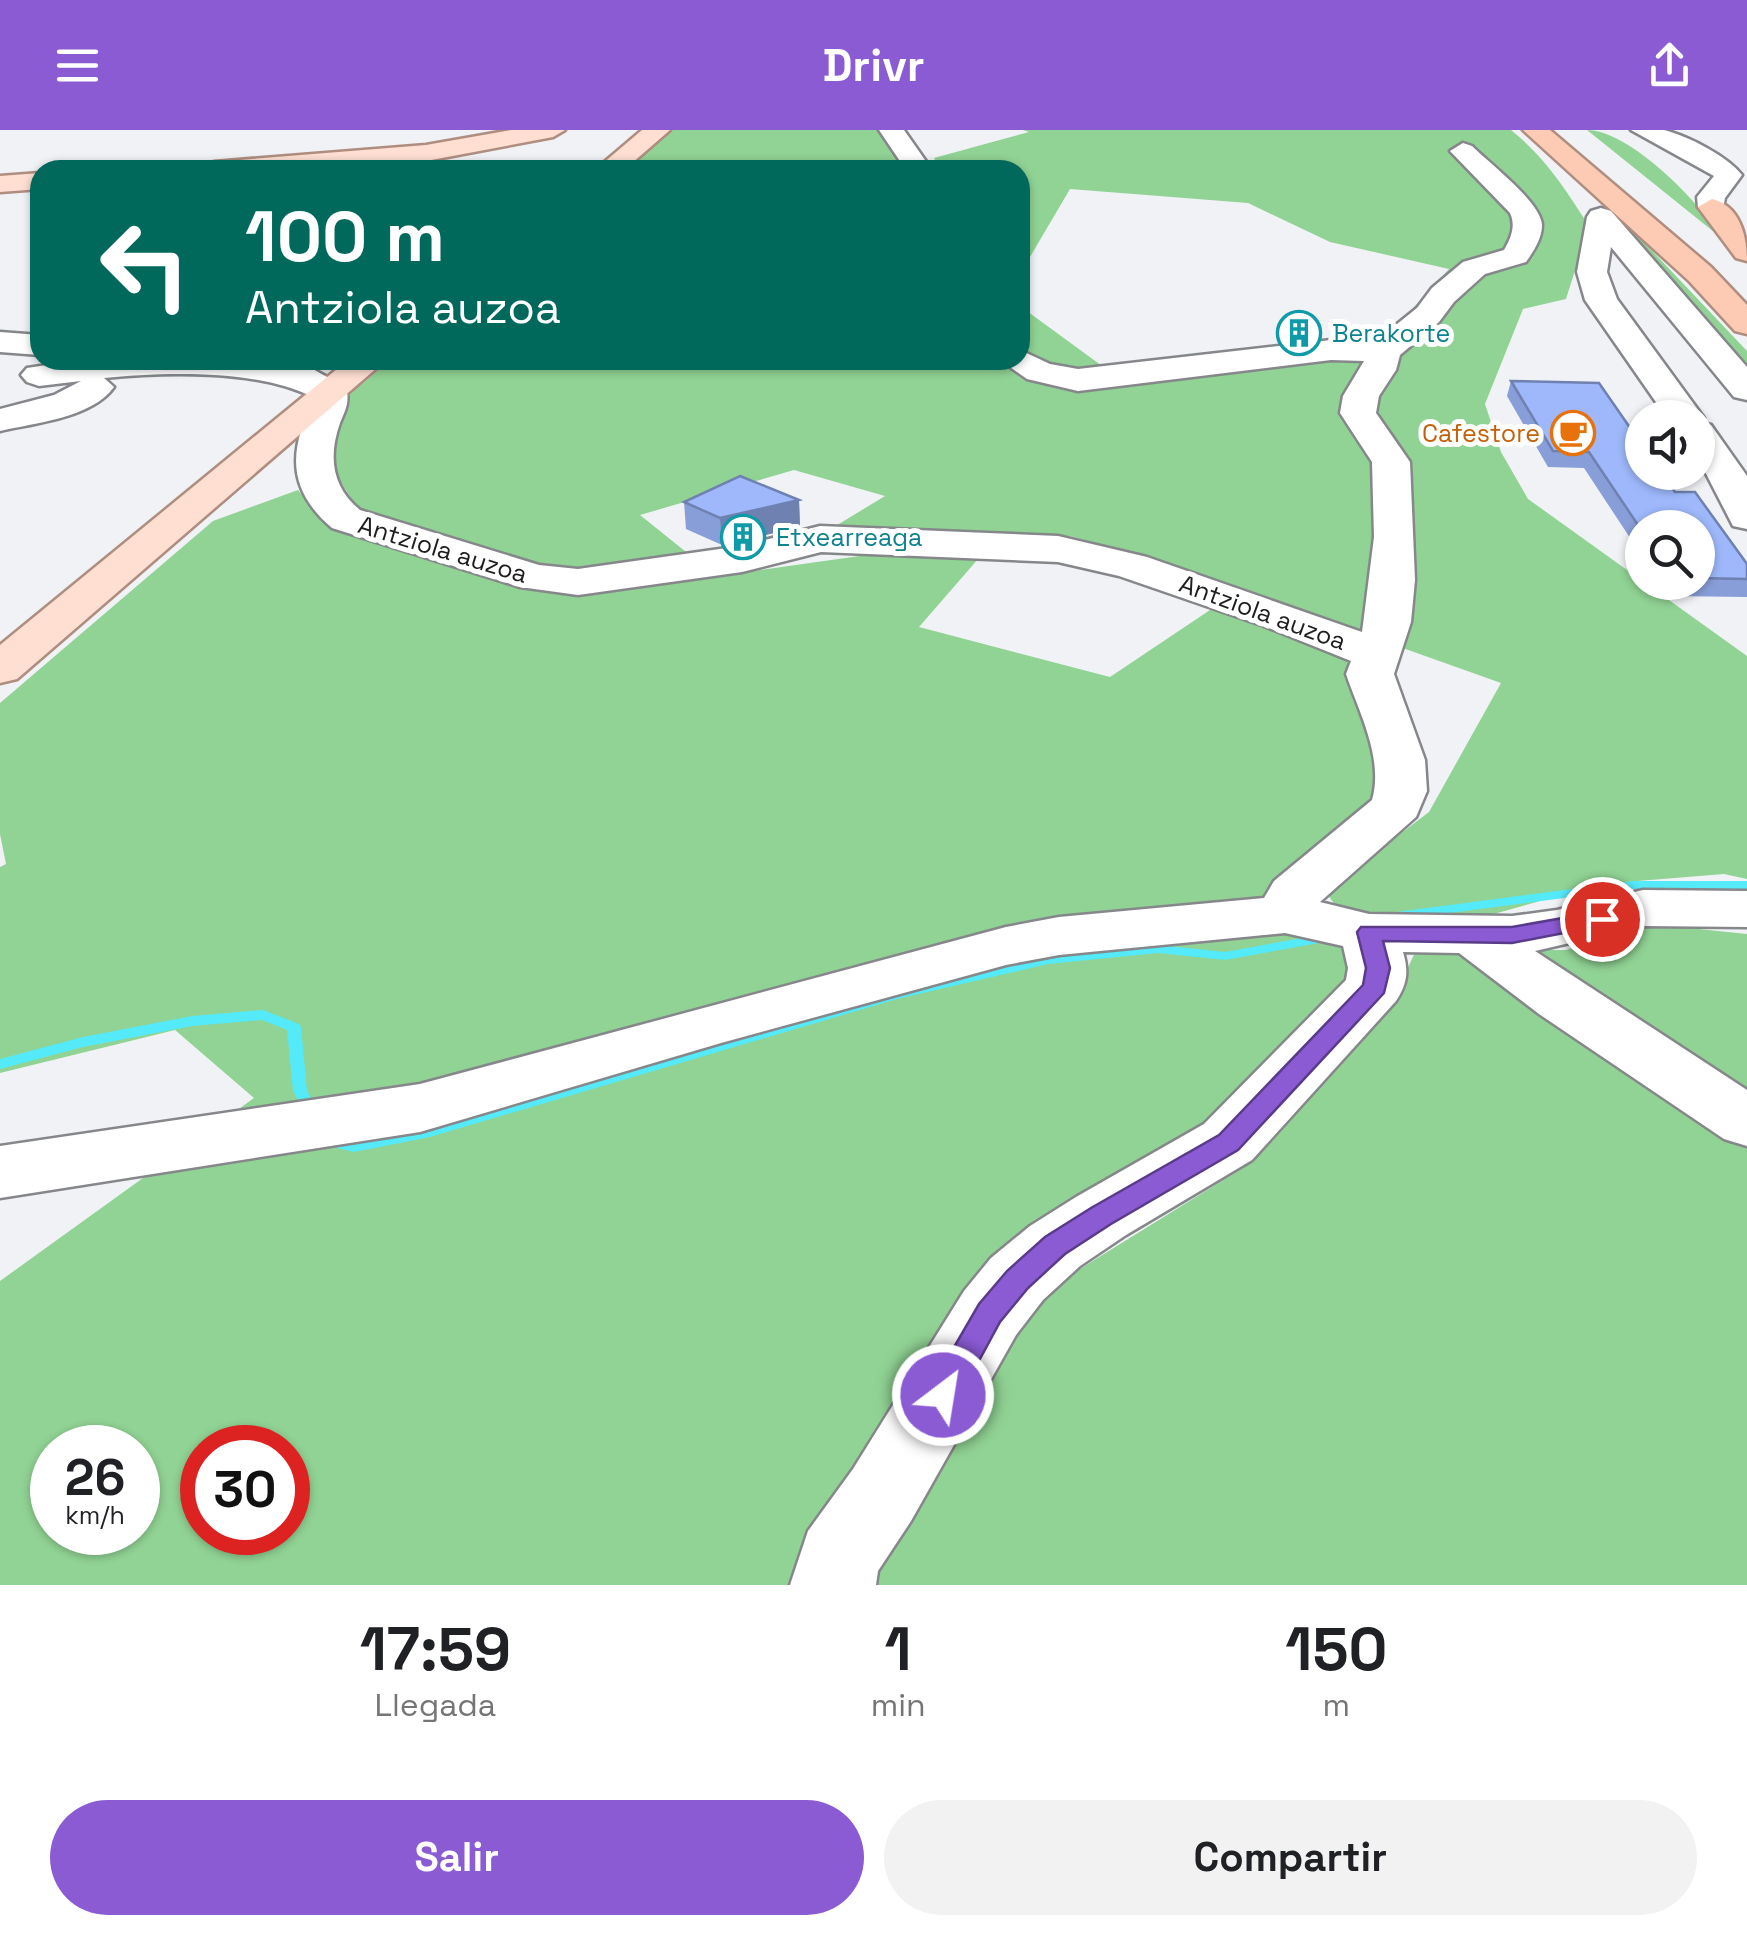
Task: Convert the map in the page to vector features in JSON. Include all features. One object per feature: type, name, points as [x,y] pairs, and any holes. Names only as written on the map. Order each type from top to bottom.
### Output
[{"type":"highway","points":[[1535,130],[1620,169],[1747,282]]},
{"type":"highway","points":[[1566,142],[1568,169],[1601,217]]},
{"type":"highway","points":[[1566,142],[1747,324]]},
{"type":"highway","points":[[1712,207],[1747,252]]},
{"type":"main road","points":[[339,160],[426,153],[554,130]]},
{"type":"main road","points":[[620,160],[658,130]]},
{"type":"main road","points":[[0,184],[30,182]]},
{"type":"main road","points":[[0,669],[304,376],[328,370]]},
{"type":"street","points":[[892,130],[912,160]]},
{"type":"street","points":[[1630,132],[1697,155]]},
{"type":"street","points":[[1630,132],[1660,166]]},
{"type":"street","points":[[1676,134],[1697,155],[1728,175],[1711,197],[1712,207]]},
{"type":"street","points":[[1301,916],[1290,906],[1294,894],[1397,806],[1401,791],[1400,760],[1370,674],[1388,622],[1395,537],[1391,462],[1358,413],[1361,396],[1379,370],[1384,351],[1428,315],[1443,294],[1474,268],[1515,256],[1523,244],[1528,222],[1524,206],[1462,151]]},
{"type":"street","points":[[1689,188],[1712,207]]},
{"type":"street","points":[[1601,217],[1747,389]]},
{"type":"street","points":[[1601,217],[1592,272],[1601,300],[1673,400]]},
{"type":"street","points":[[0,342],[30,356]]},
{"type":"street","points":[[1030,367],[1078,380],[1331,350],[1384,351]]},
{"type":"street","points":[[0,440],[125,370]]},
{"type":"street","points":[[258,370],[304,376]]},
{"type":"street","name":"Antziola auzoa","points":[[304,376],[332,400],[320,429],[313,474],[327,505],[346,518],[535,578],[578,582],[632,577],[742,559],[820,539],[1058,549],[1132,566],[1280,616],[1376,654]]},
{"type":"street","points":[[0,420],[67,403]]},
{"type":"street","points":[[1715,456],[1747,518]]},
{"type":"street","points":[[0,1172],[420,1108],[1006,946],[1060,936],[1301,916],[1369,932],[1474,936],[1557,930],[1643,908],[1747,910]]},
{"type":"street","points":[[833,1585],[838,1559],[882,1495],[990,1313],[1017,1279],[1055,1246],[1101,1216],[1228,1142],[1375,987],[1378,968],[1369,932]]},
{"type":"street","points":[[1474,936],[1747,1122]]},
{"type":"green space","points":[[671,130],[882,130],[901,160],[634,160]]},
{"type":"green space","points":[[1023,130],[1511,130],[1545,163],[1589,226],[1566,299],[1523,309],[1485,404],[1501,452],[1528,499],[1625,569],[1625,600],[1669,600],[1747,656],[1747,879],[1724,874],[1601,884],[1476,919],[1341,913],[1325,891],[1429,812],[1501,683],[1141,555],[1070,536],[829,530],[885,496],[794,470],[640,515],[696,560],[562,572],[358,509],[333,470],[342,401],[378,370],[1030,370],[1030,313],[1124,382],[1370,355],[1449,269],[1330,242],[1248,203],[1070,189],[1030,257],[1030,160],[934,158],[1029,132]]},
{"type":"green space","points":[[1587,130],[1604,133],[1642,154],[1696,204],[1719,236]]},
{"type":"green space","points":[[1629,236],[1639,237],[1747,351],[1747,368]]},
{"type":"green space","points":[[298,490],[328,524],[548,591],[703,578],[895,551],[985,551],[919,627],[1110,677],[1216,606],[1355,656],[1385,778],[1356,825],[1261,901],[1348,942],[1355,980],[1211,1128],[1004,1255],[805,1585],[0,1585],[0,1281],[254,1098],[175,1030],[0,1073],[0,867],[6,864],[0,834],[0,703],[213,521]]},
{"type":"green space","points":[[1651,924],[1747,934],[1747,1585],[872,1585],[882,1535],[1041,1293],[1254,1161],[1325,1063],[1397,992],[1416,950],[1566,950]]},
{"type":"building","points":[[1511,381],[1599,383],[1625,420],[1625,490],[1695,492],[1708,510],[1628,510],[1589,452],[1553,451]]},
{"type":"building","points":[[740,476],[799,500],[720,518],[684,502]]},
{"type":"building","points":[[1715,520],[1747,564],[1747,579],[1715,578]]},
{"type":"waterway","points":[[1389,917],[1632,885],[1747,885]]},
{"type":"waterway","points":[[329,1141],[354,1146],[430,1131],[896,995],[1048,960],[1158,949],[1225,956],[1319,939]]},
{"type":"waterway","points":[[0,1064],[83,1042],[192,1021],[263,1015],[294,1027],[304,1098]]},
{"type":"place","name":"Berakorte","points":[[1299,333]]},
{"type":"place","name":"Cafestore","points":[[1573,433]]},
{"type":"place","name":"Etxearreaga","points":[[743,537]]},
{"type":"route","points":[[943,1395],[990,1313],[1017,1279],[1055,1246],[1101,1216],[1228,1142],[1375,987],[1378,968],[1369,932],[1512,935],[1602,919]]}]
